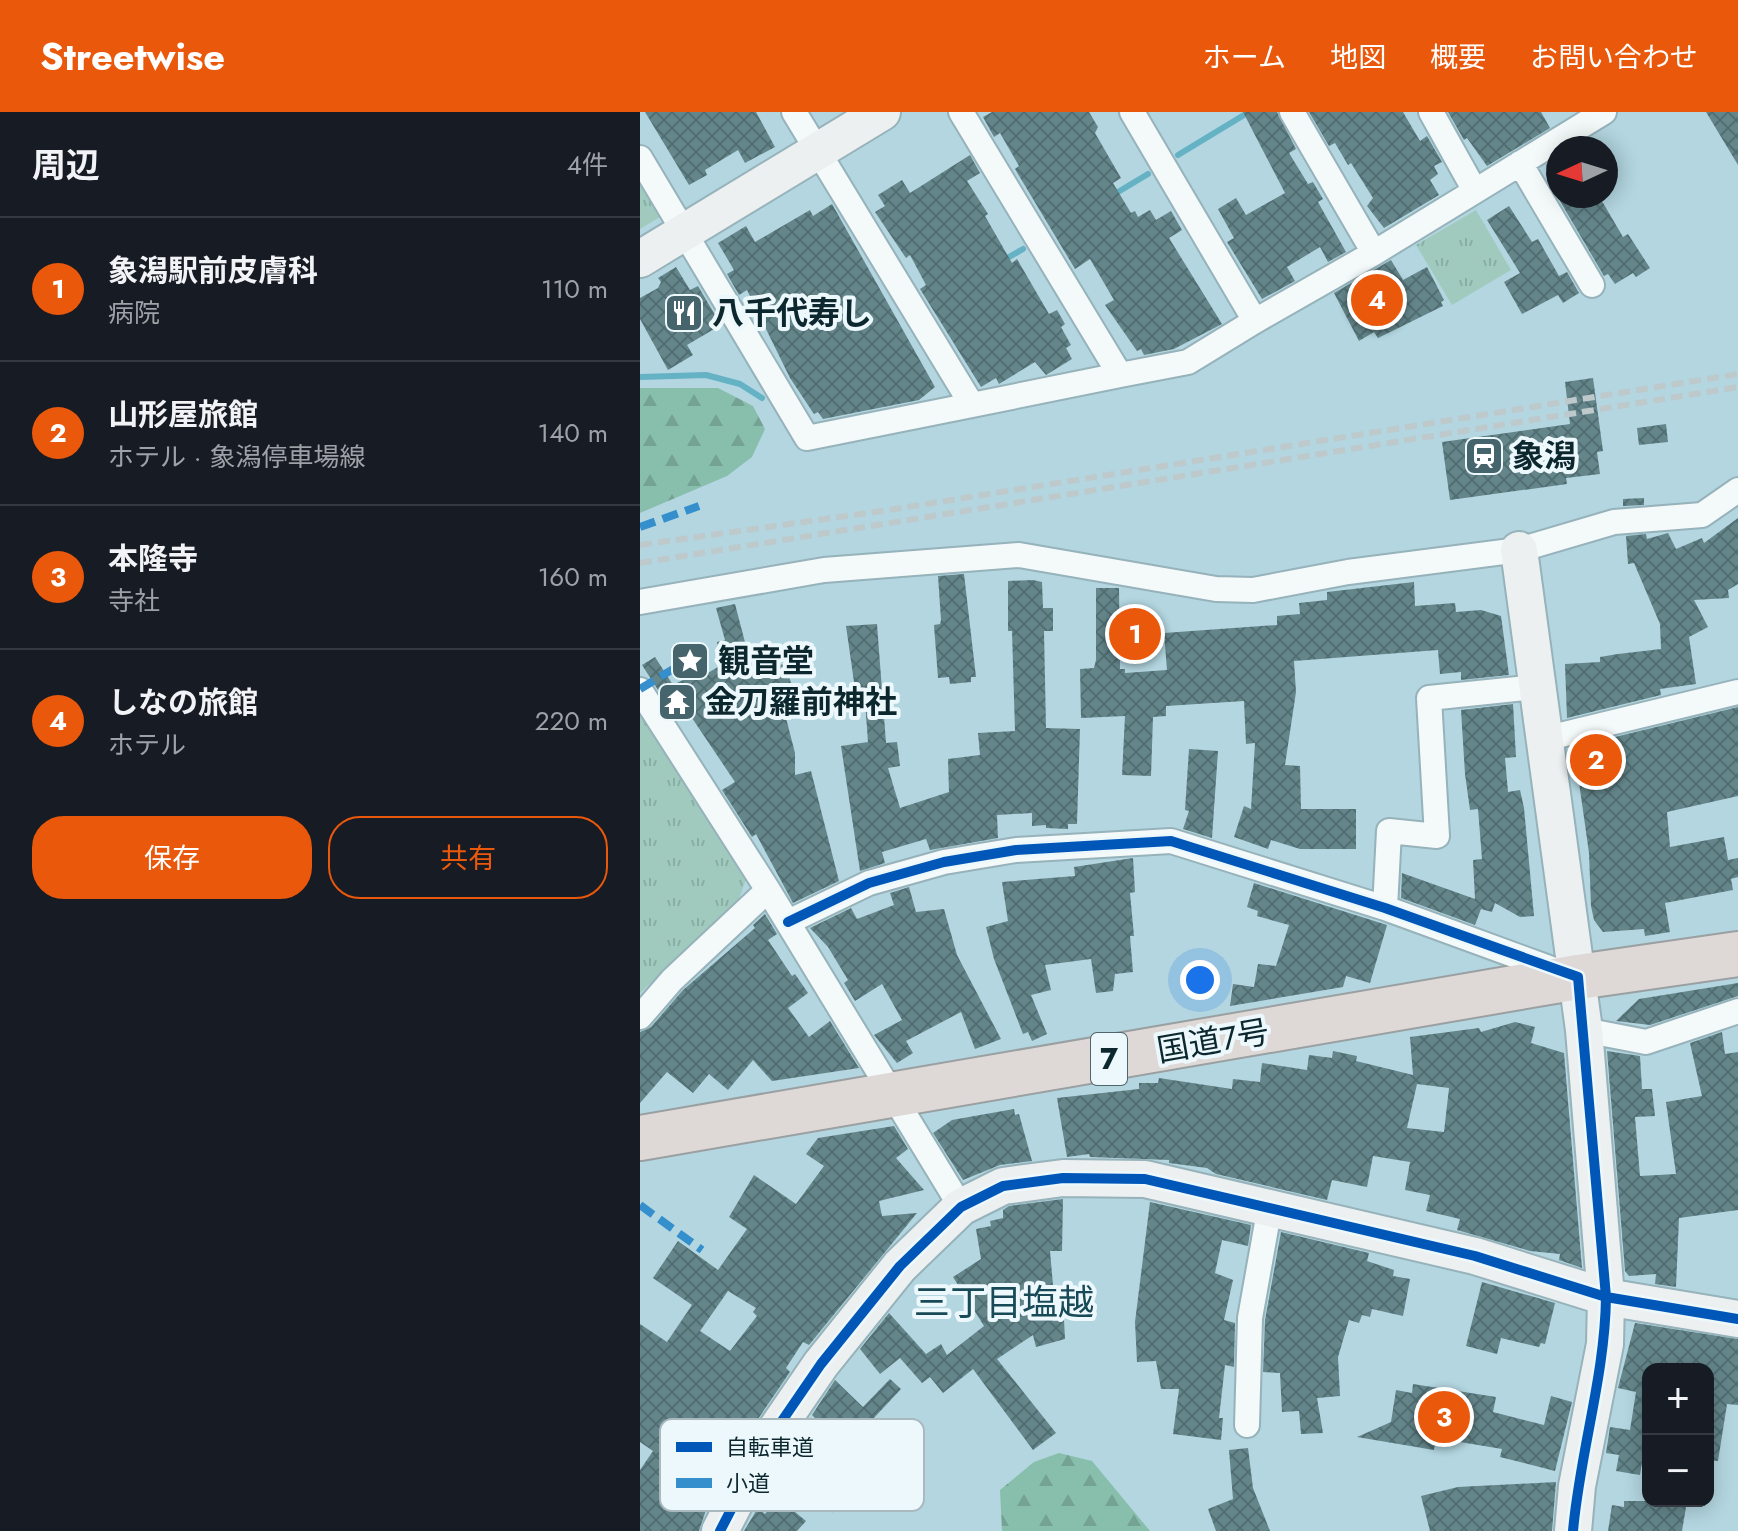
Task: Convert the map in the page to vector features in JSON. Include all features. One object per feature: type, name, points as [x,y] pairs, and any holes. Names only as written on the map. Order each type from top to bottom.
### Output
[{"type":"highway","name":"国道7号","points":[[640,1138],[1578,977],[1738,954]]},
{"type":"street","points":[[794,112],[972,405]]},
{"type":"street","points":[[640,259],[882,112]]},
{"type":"street","points":[[961,112],[1120,375]]},
{"type":"street","points":[[1132,112],[1255,321]]},
{"type":"street","points":[[1292,112],[1374,253]]},
{"type":"street","points":[[1431,112],[1475,191]]},
{"type":"street","points":[[640,158],[807,438],[1188,362],[1604,112]]},
{"type":"street","points":[[1520,163],[1592,285]]},
{"type":"street","points":[[640,602],[824,570],[1019,555],[1216,589],[1253,590],[1348,572],[1519,550],[1614,522],[1702,515],[1738,490]]},
{"type":"street","points":[[1519,550],[1578,977],[1606,1297],[1605,1344],[1577,1486],[1573,1531]]},
{"type":"street","points":[[1385,908],[1389,831],[1437,836],[1429,698],[1536,687]]},
{"type":"street","points":[[640,690],[788,922],[961,1207]]},
{"type":"street","points":[[1544,739],[1738,692]]},
{"type":"street","points":[[788,922],[869,883],[944,862],[1016,850],[1171,841],[1385,908],[1578,977]]},
{"type":"street","points":[[640,1017],[672,980],[768,890]]},
{"type":"street","points":[[1584,1030],[1646,1042],[1738,1011]]},
{"type":"street","points":[[783,1419],[821,1364],[900,1266],[961,1207],[1003,1186],[1063,1178],[1145,1179],[1475,1256],[1606,1297],[1738,1319]]},
{"type":"street","points":[[1247,1425],[1250,1318],[1270,1206]]},
{"type":"street","points":[[720,1531],[730,1511]]},
{"type":"green space","points":[[640,182],[660,217],[640,229]]},
{"type":"green space","points":[[1476,210],[1511,270],[1452,305],[1416,245]]},
{"type":"green space","points":[[640,388],[718,388],[753,406],[765,429],[752,457],[727,476],[640,513]]},
{"type":"green space","points":[[640,712],[746,879],[739,899],[640,993]]},
{"type":"green space","points":[[1059,1453],[1092,1461],[1150,1531],[1002,1531],[1000,1490],[1034,1462]]},
{"type":"building","points":[[645,112],[756,112],[775,147],[745,163],[738,150],[705,170],[707,175],[689,185]]},
{"type":"building","points":[[992,112],[1089,112],[1098,127],[1095,133],[1121,178],[1113,183],[1131,213],[1135,211],[1138,217],[1150,210],[1156,220],[1171,211],[1182,230],[1169,238],[1222,324],[1174,349],[1144,355],[1141,349],[1137,351],[1105,305],[1114,300],[1090,259],[1075,269],[1015,169],[1019,166],[1000,133],[994,137],[983,117]]},
{"type":"building","points":[[1243,112],[1277,112],[1296,149],[1289,153],[1308,184],[1313,182],[1323,199],[1318,202],[1346,252],[1328,262],[1320,247],[1287,267],[1295,281],[1262,299],[1227,242],[1234,238],[1218,209],[1236,198],[1246,215],[1285,193]]},
{"type":"building","points":[[1309,112],[1403,112],[1420,141],[1427,136],[1442,162],[1434,166],[1438,174],[1430,180],[1439,195],[1384,228],[1367,206],[1373,198],[1351,163],[1348,165],[1335,143],[1329,146]]},
{"type":"building","points":[[1448,112],[1541,112],[1550,128],[1487,166],[1467,138],[1464,140]]},
{"type":"building","points":[[1706,112],[1738,112],[1738,165]]},
{"type":"building","points":[[970,155],[980,173],[967,181],[988,214],[985,216],[1012,263],[1017,259],[1049,314],[1057,310],[1065,324],[1061,327],[1071,345],[1066,348],[1072,359],[1046,375],[1035,362],[999,384],[996,378],[981,387],[920,289],[926,285],[910,255],[906,258],[875,212],[885,206],[878,195],[902,180],[910,193]]},
{"type":"building","points":[[832,204],[935,387],[919,400],[823,419],[818,412],[814,414],[790,378],[747,290],[739,295],[727,274],[734,270],[718,243],[746,226],[755,242],[810,210],[813,216]]},
{"type":"building","points":[[1509,206],[1532,242],[1538,239],[1559,276],[1567,272],[1579,293],[1563,303],[1558,295],[1522,314],[1504,282],[1520,273],[1487,220]]},
{"type":"building","points":[[1564,208],[1606,208],[1623,237],[1628,234],[1650,268],[1636,277],[1633,273],[1615,284],[1608,274],[1604,276]]},
{"type":"building","points":[[1391,260],[1403,280],[1427,267],[1444,300],[1441,302],[1443,306],[1378,338],[1374,332],[1359,341],[1334,293]]},
{"type":"building","name":"八千代寿し","points":[[676,267],[690,290],[698,286],[721,325],[687,345],[693,355],[668,370],[640,319],[640,298],[658,288],[661,282],[658,278]]},
{"type":"building","points":[[1593,378],[1603,451],[1597,452],[1600,474],[1566,478],[1567,484],[1450,500],[1442,442],[1570,424],[1565,382]]},
{"type":"building","points":[[1666,424],[1668,442],[1639,445],[1637,428]]},
{"type":"building","points":[[1644,498],[1644,505],[1623,506],[1623,499]]},
{"type":"building","points":[[1738,518],[1738,584],[1728,590],[1729,598],[1694,600],[1708,627],[1689,637],[1696,684],[1660,689],[1661,695],[1567,718],[1565,664],[1600,662],[1600,657],[1661,649],[1660,624],[1634,563],[1628,564],[1626,536],[1646,534],[1647,539],[1668,533],[1676,549],[1702,538],[1704,543]]},
{"type":"building","points":[[964,574],[976,677],[971,677],[971,682],[950,684],[949,677],[938,678],[934,625],[940,624],[941,620],[938,576]]},
{"type":"building","points":[[1008,581],[1042,582],[1043,608],[1053,608],[1053,631],[1044,631],[1046,728],[1080,729],[1077,824],[1068,824],[1068,829],[1046,828],[1046,825],[1032,826],[1032,813],[997,815],[998,838],[930,850],[926,839],[882,852],[885,863],[860,871],[841,746],[868,742],[864,688],[855,689],[846,626],[877,624],[886,743],[897,742],[900,766],[888,768],[900,808],[949,792],[948,759],[980,755],[978,733],[1015,731]]},
{"type":"building","points":[[1414,582],[1415,606],[1455,603],[1456,612],[1481,610],[1501,616],[1509,675],[1461,680],[1461,672],[1440,674],[1438,650],[1294,661],[1296,692],[1285,765],[1300,766],[1301,809],[1356,809],[1356,849],[1300,849],[1271,840],[1268,849],[1234,837],[1244,806],[1251,809],[1255,743],[1246,744],[1244,701],[1166,706],[1166,716],[1153,717],[1151,776],[1122,775],[1125,716],[1081,718],[1080,669],[1094,668],[1096,660],[1096,588],[1119,588],[1120,669],[1125,669],[1125,673],[1167,670],[1164,633],[1277,625],[1277,616],[1300,614],[1299,603],[1327,600],[1327,592]]},
{"type":"building","points":[[735,604],[752,669],[785,664],[791,683],[778,687],[795,753],[795,775],[811,771],[839,881],[793,903],[756,834],[752,837],[722,790],[735,782],[692,718],[678,721],[642,665],[655,657],[673,685],[693,675],[696,680],[723,664],[717,642],[725,640],[716,608]]},
{"type":"building","points":[[1513,704],[1516,757],[1505,758],[1508,792],[1520,790],[1524,808],[1534,916],[1520,917],[1495,903],[1492,912],[1481,909],[1475,925],[1401,898],[1402,873],[1475,899],[1473,860],[1482,859],[1478,809],[1470,810],[1461,710]]},
{"type":"building","points":[[1738,707],[1738,796],[1667,812],[1670,847],[1724,837],[1728,860],[1738,858],[1738,877],[1731,879],[1733,890],[1665,903],[1670,932],[1645,936],[1644,929],[1603,932],[1594,920],[1591,906],[1589,853],[1574,747]]},
{"type":"building","points":[[1189,749],[1218,751],[1212,838],[1183,829],[1189,811],[1185,810]]},
{"type":"building","points":[[1133,858],[1135,892],[1130,893],[1134,936],[1130,936],[1133,972],[1115,974],[1113,991],[1096,993],[1091,959],[1045,965],[1051,990],[1031,995],[1047,1034],[1032,1041],[1028,1032],[1023,1034],[994,959],[986,927],[1008,921],[1002,882],[1075,876],[1074,867]]},
{"type":"building","points":[[1254,883],[1387,925],[1370,983],[1346,976],[1343,987],[1230,1006],[1233,984],[1254,987],[1258,964],[1276,966],[1289,925],[1257,916],[1258,911],[1247,907]]},
{"type":"building","points":[[909,887],[916,912],[944,909],[957,955],[1001,1039],[975,1049],[961,1012],[906,1041],[913,1053],[897,1063],[874,1035],[902,1020],[882,984],[855,1001],[844,983],[848,980],[828,947],[810,928],[851,908],[857,919],[894,905],[890,893]]},
{"type":"building","points":[[765,914],[777,934],[768,940],[792,976],[795,974],[808,993],[788,1008],[809,1037],[830,1021],[859,1068],[772,1081],[753,1060],[728,1090],[709,1074],[693,1093],[667,1072],[640,1103],[640,1032],[651,1027],[683,990],[755,928],[753,925]]},
{"type":"building","points":[[1738,983],[1738,996],[1650,1025],[1616,1021],[1639,999]]},
{"type":"building","points":[[1515,1022],[1535,1027],[1531,1043],[1564,1053],[1582,1268],[1559,1260],[1560,1254],[1530,1251],[1457,1230],[1460,1219],[1426,1211],[1430,1195],[1405,1190],[1410,1162],[1373,1156],[1367,1187],[1332,1180],[1327,1200],[1216,1174],[1207,1168],[1169,1163],[1169,1160],[1090,1157],[1089,1154],[1067,1157],[1057,1098],[1139,1089],[1139,1083],[1158,1083],[1159,1078],[1232,1089],[1233,1079],[1260,1082],[1262,1063],[1307,1070],[1309,1055],[1332,1058],[1333,1051],[1357,1056],[1356,1061],[1413,1075],[1410,1037],[1479,1028],[1481,1032]],"holes":[[[1417,1084],[1449,1088],[1444,1132],[1407,1128]]]},
{"type":"building","points":[[1722,1032],[1725,1054],[1738,1052],[1738,1210],[1679,1218],[1676,1287],[1655,1284],[1656,1274],[1629,1276],[1625,1271],[1607,1051],[1640,1056],[1642,1089],[1652,1089],[1655,1116],[1635,1117],[1640,1176],[1676,1174],[1666,1102],[1702,1096],[1690,1043]]},
{"type":"building","points":[[1014,1109],[1015,1115],[1019,1114],[1032,1161],[1000,1165],[963,1180],[933,1133],[952,1120]]},
{"type":"building","points":[[894,1126],[908,1149],[896,1158],[924,1190],[879,1201],[882,1216],[917,1213],[809,1345],[803,1342],[786,1368],[790,1372],[758,1419],[660,1419],[660,1511],[706,1511],[699,1531],[640,1531],[640,1470],[653,1451],[640,1442],[640,1324],[667,1342],[692,1305],[653,1278],[678,1241],[718,1270],[747,1229],[729,1217],[754,1175],[796,1204],[824,1166],[806,1154],[818,1138]],"holes":[[[728,1291],[756,1308],[753,1312],[757,1316],[730,1351],[700,1331]]]},
{"type":"building","points":[[1063,1199],[1062,1251],[1050,1251],[1053,1285],[1049,1286],[1053,1321],[1064,1320],[1065,1339],[1036,1347],[1033,1335],[997,1359],[1056,1433],[1033,1450],[973,1369],[943,1393],[930,1377],[922,1383],[900,1358],[880,1374],[860,1349],[889,1313],[926,1354],[941,1344],[947,1355],[984,1326],[953,1277],[981,1259],[976,1229],[991,1226],[990,1221],[1003,1218],[1003,1210],[1009,1206]]},
{"type":"building","points":[[1150,1202],[1251,1225],[1248,1246],[1222,1240],[1215,1273],[1233,1280],[1224,1320],[1235,1323],[1234,1367],[1225,1365],[1219,1418],[1223,1418],[1221,1440],[1173,1434],[1179,1389],[1161,1389],[1156,1361],[1137,1362],[1135,1322]]},
{"type":"building","points":[[1281,1232],[1369,1253],[1367,1261],[1394,1270],[1393,1276],[1410,1279],[1403,1316],[1372,1309],[1370,1317],[1362,1315],[1359,1323],[1349,1320],[1338,1357],[1340,1396],[1317,1398],[1323,1433],[1301,1434],[1299,1411],[1282,1412],[1280,1373],[1263,1372],[1265,1320]]},
{"type":"building","points":[[1482,1282],[1555,1303],[1545,1344],[1541,1343],[1539,1347],[1501,1338],[1497,1354],[1466,1346]]},
{"type":"building","points":[[1635,1323],[1738,1339],[1738,1405],[1727,1404],[1718,1461],[1714,1461],[1714,1363],[1642,1363],[1640,1475],[1616,1471],[1619,1455],[1606,1453],[1610,1427],[1630,1430],[1636,1392],[1618,1388]]},
{"type":"building","points":[[890,1379],[901,1389],[873,1419],[816,1419],[812,1415],[835,1380],[863,1407]]},
{"type":"building","points":[[1413,1384],[1496,1397],[1493,1412],[1544,1425],[1551,1396],[1572,1402],[1555,1471],[1500,1457],[1502,1449],[1436,1438],[1434,1450],[1357,1437],[1391,1422],[1396,1390],[1412,1393]]},
{"type":"building","points":[[1248,1448],[1253,1488],[1270,1531],[1216,1531],[1208,1509],[1233,1499],[1229,1450]]},
{"type":"building","points":[[1556,1482],[1552,1531],[1430,1531],[1421,1496],[1458,1487]]},
{"type":"building","points":[[1624,1501],[1642,1501],[1642,1507],[1686,1507],[1682,1531],[1608,1531],[1612,1505],[1624,1507]]},
{"type":"building","points":[[756,1511],[765,1514],[767,1511],[794,1511],[806,1521],[797,1531],[744,1531]]},
{"type":"waterway","points":[[1178,155],[1249,112]]},
{"type":"waterway","points":[[1113,195],[1148,174]]},
{"type":"waterway","points":[[1002,261],[1023,249]]},
{"type":"waterway","points":[[640,377],[706,375],[740,384],[762,398]]},
{"type":"railway","points":[[640,545],[889,510],[1738,374]]},
{"type":"railway","points":[[640,563],[1738,387]]},
{"type":"marked path","points":[[640,527],[699,506]]},
{"type":"marked path","points":[[640,689],[683,663]]},
{"type":"marked path","points":[[640,1205],[702,1250]]},
{"type":"cycle path","points":[[788,922],[869,883],[944,862],[1016,850],[1171,841],[1385,908],[1578,977],[1606,1297],[1597,1385],[1573,1531]]},
{"type":"cycle path","points":[[783,1419],[821,1364],[900,1266],[961,1207],[1003,1186],[1063,1178],[1145,1179],[1475,1256],[1606,1297],[1738,1319]]},
{"type":"cycle path","points":[[720,1531],[730,1511]]},
{"type":"place","name":"しなの旅館","points":[[1377,300]]},
{"type":"place","name":"八千代寿し","points":[[684,313]]},
{"type":"place","name":"象潟","points":[[1484,456]]},
{"type":"place","name":"象潟駅前皮膚科","points":[[1135,634]]},
{"type":"place","name":"観音堂","points":[[690,661]]},
{"type":"place","name":"金刀羅前神社","points":[[677,702]]},
{"type":"place","name":"山形屋旅館","points":[[1596,760]]},
{"type":"place","name":"本隆寺","points":[[1444,1417]]},
{"type":"district","name":"三丁目塩越","points":[[1004,1302]]}]
